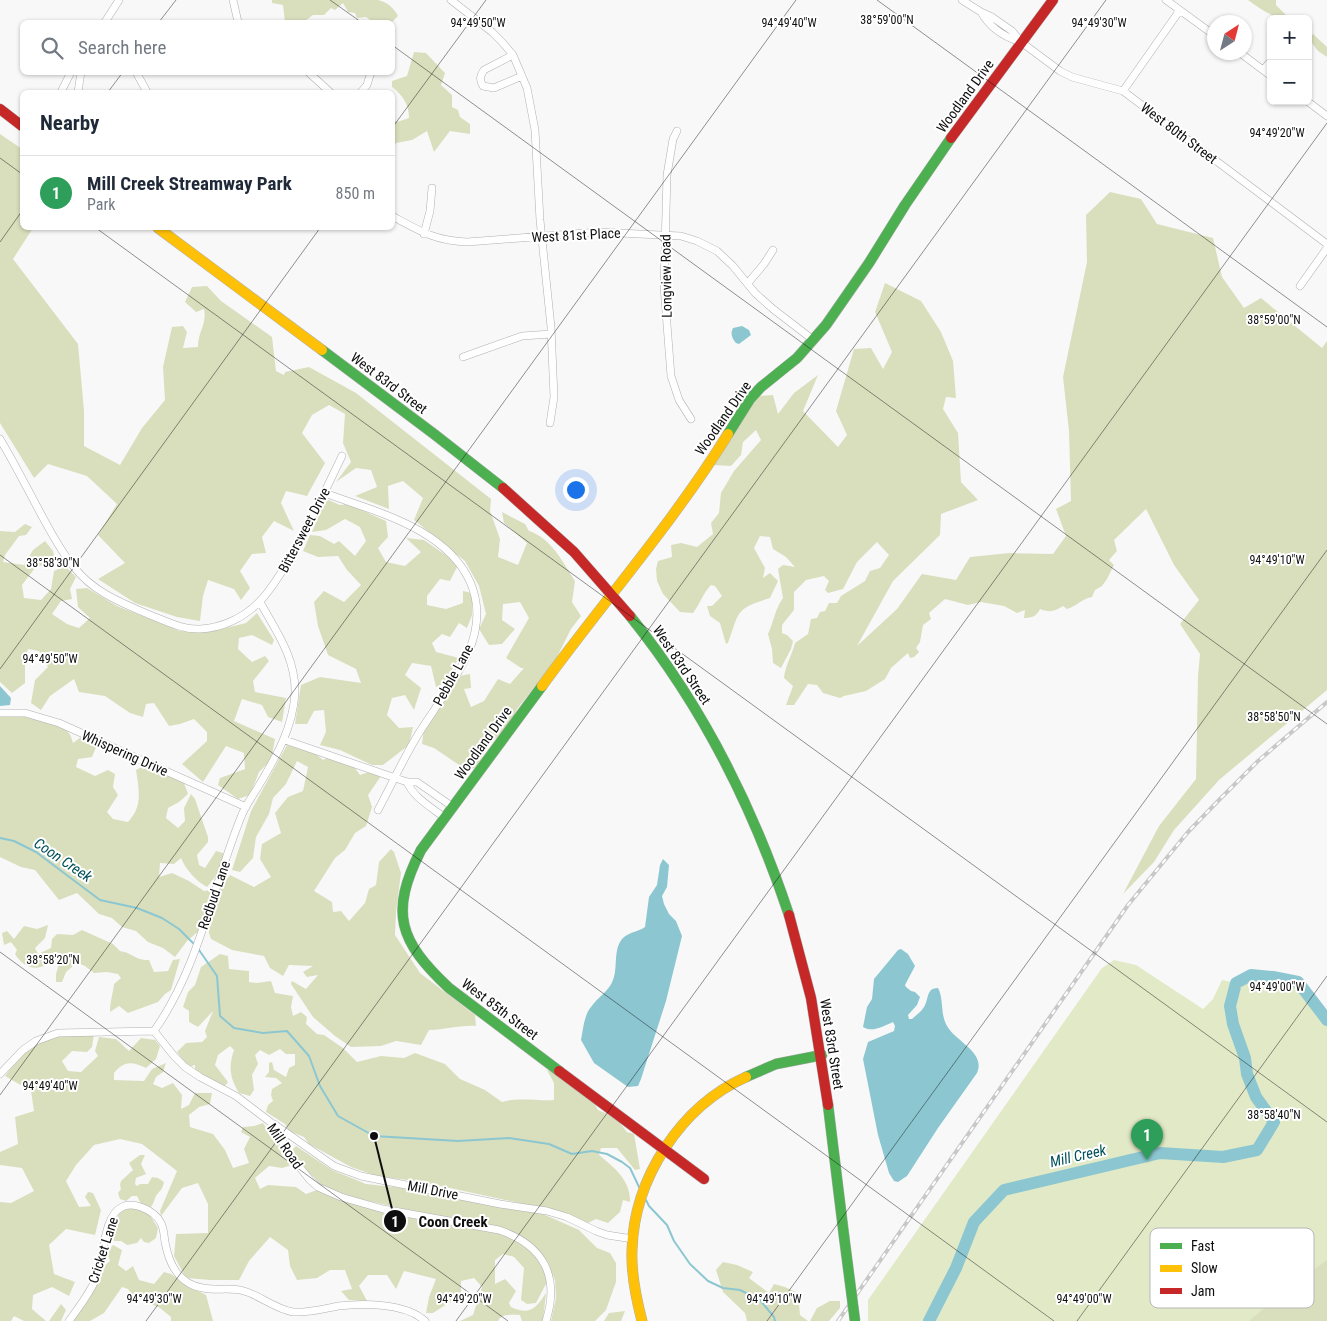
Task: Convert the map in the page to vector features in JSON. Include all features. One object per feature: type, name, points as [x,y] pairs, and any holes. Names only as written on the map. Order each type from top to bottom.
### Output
[{"type":"main road","name":"Woodland Drive","points":[[453,807],[611,593],[657,536],[719,449],[750,399],[761,387],[797,358],[826,325],[947,143],[1052,0]]},
{"type":"main road","points":[[0,109],[20,124]]},
{"type":"main road","name":"West 83rd Street","points":[[161,230],[497,482],[549,528],[611,593],[635,622],[679,683],[716,745],[747,804],[763,841],[792,920],[812,1002],[822,1055],[855,1321]]},
{"type":"main road","name":"West 85th Street","points":[[453,807],[413,864],[404,892],[402,906],[404,923],[408,939],[414,951],[430,972],[449,988],[704,1179]]},
{"type":"main road","points":[[642,1321],[633,1276],[635,1222],[651,1173],[665,1148],[700,1107],[735,1082],[778,1064],[822,1055]]},
{"type":"street","points":[[106,20],[119,0]]},
{"type":"street","points":[[233,0],[238,20]]},
{"type":"street","points":[[451,0],[492,32],[513,55],[527,88],[535,130],[551,334],[554,397],[550,423]]},
{"type":"street","name":"West 80th Street","points":[[962,0],[1012,31],[1021,42],[1066,74],[1123,91],[1327,246]]},
{"type":"street","points":[[1166,0],[1207,30]]},
{"type":"street","points":[[1123,91],[1180,10]]},
{"type":"street","points":[[513,55],[484,70],[481,74],[481,82],[483,86],[494,88],[522,76]]},
{"type":"street","points":[[1250,60],[1267,73]]},
{"type":"street","points":[[1264,70],[1267,66]]},
{"type":"street","points":[[62,90],[70,75]]},
{"type":"street","points":[[78,90],[81,75]]},
{"type":"street","points":[[138,75],[146,90]]},
{"type":"street","points":[[311,75],[328,90]]},
{"type":"street","points":[[363,90],[371,75]]},
{"type":"street","points":[[1312,105],[1327,116]]},
{"type":"street","name":"Longview Road","points":[[677,131],[673,139],[667,175],[664,286],[671,376],[679,400],[690,419]]},
{"type":"street","points":[[424,234],[430,211],[432,188]]},
{"type":"street","name":"West 81st Place","points":[[395,218],[424,234],[448,242],[598,232],[681,236],[707,245],[724,258],[773,310],[812,339]]},
{"type":"street","points":[[1300,286],[1327,246]]},
{"type":"street","points":[[748,283],[764,264],[772,250]]},
{"type":"street","points":[[463,357],[522,336],[551,334]]},
{"type":"street","name":"Bittersweet Drive","points":[[0,440],[67,559],[89,583],[103,593],[175,624],[199,629],[210,628],[228,622],[248,612],[260,602],[298,546],[342,456]]},
{"type":"street","name":"Pebble Lane","points":[[325,493],[407,525],[432,539],[450,553],[460,564],[472,583],[476,595],[477,613],[474,636],[468,652],[412,744],[378,810]]},
{"type":"street","name":"Redbud Lane","points":[[154,1031],[173,1001],[196,945],[241,817],[285,740],[294,702],[292,665],[288,651],[260,602]]},
{"type":"street","name":"Whispering Drive","points":[[0,713],[25,713],[45,718],[101,741],[246,807]]},
{"type":"street","points":[[285,740],[407,782],[417,782],[453,807]]},
{"type":"street","points":[[407,782],[410,790],[445,818]]},
{"type":"street","points":[[0,1074],[23,1050],[36,1042],[58,1033],[154,1031]]},
{"type":"street","name":"Mill Road","points":[[154,1031],[185,1067],[236,1096],[273,1124],[288,1154],[318,1187],[383,1209],[499,1230],[517,1237],[527,1244],[536,1252],[548,1272],[551,1291],[546,1321]]},
{"type":"street","name":"Mill Drive","points":[[273,1124],[320,1158],[334,1166],[361,1176],[500,1204],[546,1211],[567,1217],[602,1233],[633,1239]]},
{"type":"street","name":"Cricket Lane","points":[[69,1321],[91,1288],[97,1275],[111,1218],[122,1207],[129,1205],[139,1206],[148,1211],[161,1223],[168,1256],[173,1269],[178,1276],[191,1284],[202,1288],[243,1291],[270,1304],[294,1312],[358,1305],[383,1306],[404,1309],[420,1316],[425,1321]]},
{"type":"green space","points":[[272,0],[378,0],[390,6],[398,16],[394,20],[357,18],[355,13],[348,12],[343,3],[335,10],[331,8],[324,15],[313,15],[306,20],[285,20],[283,5],[272,3]]},
{"type":"green space","points":[[1248,0],[1276,0],[1276,5],[1286,15],[1273,15]]},
{"type":"green space","points":[[1313,34],[1327,47],[1327,57],[1318,51],[1312,43]]},
{"type":"green space","points":[[414,52],[426,53],[445,73],[441,85],[452,95],[452,107],[458,110],[460,117],[470,124],[470,134],[450,131],[434,152],[427,131],[412,140],[396,143],[395,145],[395,120],[397,122],[409,118],[409,113],[402,97],[392,87],[392,81],[407,76]]},
{"type":"green space","points":[[0,134],[20,148],[20,230],[32,230],[13,259],[78,344],[84,411],[84,446],[120,465],[142,428],[165,400],[163,367],[172,327],[183,326],[187,332],[183,348],[198,347],[205,315],[204,309],[196,312],[185,302],[192,287],[207,286],[221,301],[272,337],[276,371],[284,375],[285,372],[309,367],[356,393],[491,499],[490,511],[500,539],[498,557],[518,565],[527,543],[504,523],[502,512],[525,524],[529,531],[544,539],[556,552],[575,581],[572,602],[581,616],[571,629],[555,661],[517,709],[510,725],[489,745],[476,767],[468,771],[434,748],[422,744],[424,729],[459,676],[470,674],[471,688],[464,689],[471,707],[484,701],[498,679],[510,684],[524,668],[506,658],[529,618],[520,602],[503,604],[502,620],[515,629],[502,644],[489,645],[479,629],[486,614],[479,586],[465,561],[414,520],[423,498],[403,481],[388,486],[389,509],[355,496],[377,487],[371,470],[356,468],[336,482],[351,462],[343,443],[345,414],[329,405],[312,415],[302,433],[325,463],[307,496],[286,491],[281,503],[294,531],[274,521],[262,537],[266,553],[252,554],[240,571],[250,588],[241,600],[234,589],[208,580],[203,596],[200,621],[177,617],[135,603],[98,579],[125,563],[98,535],[117,504],[87,476],[48,464],[34,478],[0,423]]},
{"type":"green space","points":[[1110,192],[1141,199],[1157,224],[1213,238],[1222,277],[1244,308],[1261,298],[1322,348],[1327,341],[1327,690],[1219,780],[1174,830],[1154,862],[1123,894],[1159,826],[1196,779],[1200,654],[1180,624],[1199,600],[1174,565],[1146,509],[1114,540],[1117,551],[1109,560],[1114,565],[1107,579],[1102,586],[1095,590],[1092,597],[1067,609],[1063,606],[1052,611],[1040,609],[1034,616],[1029,618],[1024,618],[1025,610],[1017,613],[1004,606],[981,602],[968,605],[945,599],[929,613],[931,619],[923,625],[920,642],[916,648],[919,652],[910,658],[908,653],[891,668],[885,679],[866,691],[840,698],[823,693],[817,685],[808,684],[794,705],[786,705],[793,686],[784,678],[795,643],[808,634],[811,619],[817,618],[820,612],[825,611],[829,603],[837,603],[841,596],[865,581],[870,571],[880,568],[889,555],[877,542],[857,562],[843,589],[828,593],[825,590],[829,581],[824,576],[806,580],[794,592],[794,610],[782,625],[782,633],[793,641],[781,668],[773,663],[768,634],[778,606],[783,598],[778,569],[783,565],[795,567],[786,557],[773,549],[770,537],[760,536],[754,548],[765,568],[763,578],[770,573],[778,581],[770,598],[750,605],[740,612],[726,644],[720,623],[710,616],[707,606],[712,606],[722,596],[715,586],[711,585],[708,588],[693,613],[680,612],[663,594],[657,581],[656,569],[658,561],[672,557],[671,545],[681,543],[697,547],[713,534],[711,523],[719,513],[721,493],[734,471],[761,440],[756,430],[743,442],[741,455],[731,466],[713,465],[738,422],[759,396],[773,395],[778,414],[794,393],[818,375],[803,411],[838,447],[847,435],[836,411],[854,349],[871,348],[883,369],[892,352],[875,312],[885,283],[921,301],[941,332],[953,361],[956,398],[946,397],[943,409],[958,433],[961,482],[978,500],[941,514],[940,535],[893,581],[857,646],[897,609],[922,574],[956,580],[970,557],[1010,553],[1053,554],[1066,536],[1056,509],[1071,501],[1069,431],[1063,377],[1087,262],[1086,215]]},
{"type":"green space","points":[[326,499],[340,505],[348,504],[386,521],[388,537],[378,548],[386,562],[405,566],[421,552],[406,538],[424,540],[447,556],[457,567],[450,581],[440,579],[427,596],[427,605],[446,609],[463,603],[463,591],[472,593],[472,615],[467,628],[459,623],[450,637],[442,634],[432,643],[436,652],[459,658],[444,683],[436,687],[431,666],[412,663],[405,675],[421,688],[414,710],[405,695],[392,698],[387,715],[399,728],[413,727],[409,745],[383,765],[372,765],[340,750],[320,745],[326,732],[324,710],[314,711],[307,724],[295,724],[301,685],[320,677],[361,683],[356,669],[328,655],[318,626],[314,602],[324,591],[344,602],[361,585],[347,570],[338,556],[318,557],[303,551],[310,535],[320,536],[334,544],[339,541],[355,556],[366,541],[360,527],[345,519],[326,530],[312,532]]},
{"type":"green space","points":[[25,524],[32,527],[26,535],[19,536],[5,555],[3,562],[24,565],[33,550],[45,541],[53,551],[55,560],[35,568],[22,585],[24,598],[41,600],[51,589],[54,571],[65,566],[76,577],[70,589],[72,599],[61,601],[52,614],[67,624],[79,628],[90,618],[78,607],[76,589],[87,588],[117,606],[180,631],[210,632],[246,623],[257,613],[274,640],[272,645],[252,635],[239,638],[238,649],[252,662],[265,656],[269,661],[253,681],[255,692],[286,698],[282,722],[268,717],[262,705],[242,699],[234,721],[275,739],[271,760],[259,772],[250,795],[238,799],[218,785],[220,778],[245,769],[244,753],[226,746],[203,782],[182,764],[207,741],[207,732],[194,719],[169,726],[154,703],[146,704],[143,717],[130,713],[105,696],[79,692],[74,679],[50,696],[41,710],[31,703],[35,680],[48,667],[39,651],[28,649],[25,659],[25,683],[12,693],[0,682],[0,531],[15,532]]},
{"type":"green space","points":[[12,715],[57,725],[68,732],[73,743],[81,737],[97,745],[92,757],[78,759],[76,767],[95,776],[108,770],[115,774],[113,787],[118,795],[107,812],[113,819],[128,822],[133,816],[139,798],[136,770],[145,765],[184,783],[188,794],[168,808],[166,818],[178,828],[185,821],[184,808],[191,794],[195,799],[208,837],[208,842],[197,855],[199,865],[205,868],[216,851],[223,853],[223,858],[219,872],[207,887],[192,875],[181,858],[174,864],[160,863],[159,877],[172,873],[204,891],[211,890],[212,895],[200,930],[187,941],[175,957],[163,948],[148,942],[136,931],[122,927],[112,918],[99,914],[77,893],[59,900],[35,870],[21,867],[0,857],[0,717]]},
{"type":"green space","points":[[287,745],[316,754],[323,760],[329,757],[355,768],[360,775],[372,771],[381,776],[368,795],[372,807],[366,826],[355,833],[345,850],[335,858],[314,891],[332,902],[333,912],[341,911],[349,921],[365,903],[369,889],[376,885],[379,862],[391,849],[394,852],[401,873],[395,935],[420,973],[475,1015],[476,1026],[429,1030],[421,1045],[396,1041],[381,1046],[351,1047],[313,1017],[291,984],[292,981],[306,989],[318,975],[307,977],[303,972],[313,966],[289,965],[283,976],[270,968],[264,956],[232,950],[211,939],[207,927],[220,888],[230,875],[254,887],[271,877],[260,859],[262,844],[281,833],[275,813],[288,797],[303,791],[308,767],[297,761],[286,784],[273,798],[269,814],[256,837],[253,858],[240,872],[232,870],[251,811]]},
{"type":"green space","points":[[48,925],[45,938],[35,948],[38,954],[51,948],[52,939],[57,934],[73,935],[82,930],[113,944],[120,951],[140,959],[149,960],[154,972],[168,971],[173,960],[180,959],[171,990],[158,1002],[128,1013],[119,1006],[110,1012],[114,984],[121,978],[118,974],[107,972],[94,973],[85,966],[73,961],[72,967],[66,972],[62,982],[56,982],[59,964],[52,955],[49,956],[47,964],[33,968],[21,962],[15,954],[17,950],[11,942],[4,945],[2,933],[7,931],[14,939],[24,926],[37,929]]},
{"type":"green space","points":[[220,954],[228,956],[229,969],[249,971],[249,982],[271,981],[275,993],[293,996],[291,1007],[293,1016],[301,1012],[307,1017],[306,1024],[317,1034],[324,1035],[343,1048],[357,1062],[381,1056],[404,1058],[415,1053],[445,1064],[460,1079],[485,1090],[502,1102],[521,1099],[554,1100],[554,1083],[547,1070],[558,1073],[592,1099],[598,1110],[616,1118],[627,1132],[634,1134],[640,1169],[635,1170],[617,1148],[601,1148],[599,1155],[625,1181],[630,1194],[630,1202],[623,1200],[620,1212],[608,1223],[596,1219],[588,1223],[561,1213],[533,1206],[422,1182],[377,1176],[351,1167],[309,1144],[304,1137],[289,1131],[285,1124],[266,1112],[268,1105],[273,1101],[272,1089],[282,1083],[276,1078],[265,1077],[269,1072],[269,1063],[272,1062],[274,1070],[286,1077],[289,1068],[295,1065],[295,1054],[286,1054],[280,1049],[269,1055],[260,1050],[255,1055],[258,1064],[252,1075],[254,1090],[250,1096],[239,1093],[234,1082],[231,1062],[234,1050],[230,1046],[218,1055],[215,1065],[228,1082],[225,1086],[195,1072],[195,1065],[188,1067],[177,1052],[186,1043],[202,1042],[207,1037],[205,1031],[213,1011],[198,1027],[189,1022],[189,1011],[183,1007],[188,992],[195,985],[201,967]]},
{"type":"green space","points":[[1114,960],[1136,965],[1203,1009],[1213,999],[1222,980],[1236,983],[1251,975],[1298,982],[1327,1020],[1327,1321],[868,1321],[868,1300],[1102,968]]},
{"type":"green space","points":[[94,1034],[92,1047],[87,1052],[72,1051],[62,1061],[68,1071],[81,1072],[98,1056],[95,1051],[99,1037],[116,1039],[129,1051],[141,1038],[155,1040],[160,1046],[156,1059],[146,1068],[137,1064],[125,1064],[114,1073],[114,1080],[144,1081],[152,1069],[166,1063],[163,1072],[156,1077],[153,1084],[162,1088],[173,1083],[182,1095],[181,1109],[189,1105],[195,1093],[212,1093],[210,1104],[199,1107],[189,1115],[190,1127],[213,1134],[225,1150],[233,1168],[249,1163],[244,1149],[250,1137],[241,1132],[243,1127],[263,1123],[278,1144],[282,1156],[292,1165],[282,1168],[269,1166],[255,1178],[260,1189],[268,1185],[296,1187],[306,1194],[317,1190],[401,1216],[495,1231],[524,1244],[544,1267],[548,1280],[536,1303],[527,1304],[521,1300],[524,1268],[514,1257],[503,1254],[495,1260],[495,1284],[505,1279],[516,1291],[509,1303],[511,1307],[523,1311],[536,1306],[546,1293],[543,1321],[522,1321],[520,1315],[511,1315],[502,1317],[498,1321],[460,1321],[473,1315],[482,1287],[474,1278],[461,1281],[461,1295],[433,1313],[426,1313],[429,1297],[436,1279],[404,1271],[396,1289],[387,1275],[368,1275],[359,1286],[367,1301],[349,1300],[341,1291],[352,1289],[345,1270],[330,1270],[317,1278],[297,1280],[290,1266],[288,1250],[270,1237],[249,1261],[239,1280],[186,1278],[174,1256],[176,1234],[208,1233],[208,1204],[198,1183],[182,1188],[161,1216],[160,1211],[177,1171],[142,1144],[120,1139],[94,1145],[76,1165],[66,1181],[79,1207],[91,1206],[85,1197],[88,1192],[93,1193],[101,1210],[95,1235],[66,1229],[49,1245],[54,1274],[75,1282],[69,1296],[52,1287],[33,1295],[32,1309],[46,1321],[24,1321],[14,1316],[11,1321],[0,1321],[0,1202],[11,1203],[34,1191],[22,1168],[0,1165],[0,1152],[18,1144],[15,1117],[34,1111],[31,1091],[5,1076],[26,1052],[39,1042],[59,1036]]},
{"type":"green space","points":[[296,1146],[332,1170],[366,1184],[412,1189],[451,1198],[543,1214],[579,1230],[597,1248],[610,1253],[616,1263],[616,1282],[606,1310],[595,1321],[551,1321],[556,1298],[555,1280],[544,1257],[527,1240],[493,1226],[435,1216],[356,1198],[324,1187],[305,1169],[292,1150]]},
{"type":"green space","points":[[140,1155],[145,1155],[141,1164],[146,1174],[136,1178],[135,1184],[137,1186],[148,1184],[152,1177],[164,1182],[151,1207],[141,1204],[137,1196],[132,1196],[126,1201],[120,1199],[118,1193],[121,1189],[121,1181],[133,1170],[129,1163]]},
{"type":"green space","points":[[131,1208],[148,1212],[158,1228],[156,1238],[149,1243],[144,1242],[141,1238],[137,1243],[127,1245],[121,1241],[114,1241],[111,1234],[114,1230],[112,1224],[119,1219],[118,1216],[122,1210]]},
{"type":"green space","points":[[113,1245],[122,1250],[118,1265],[126,1271],[133,1266],[139,1280],[154,1284],[164,1272],[171,1274],[206,1295],[213,1321],[171,1321],[171,1317],[160,1308],[133,1296],[128,1289],[122,1287],[104,1313],[90,1321],[72,1321],[87,1302],[99,1274],[110,1261],[107,1252]]},
{"type":"green space","points":[[1327,1260],[1327,1321],[1249,1321],[1265,1308],[1314,1308],[1314,1270]]},
{"type":"green space","points":[[723,1262],[737,1265],[753,1272],[749,1278],[769,1293],[774,1284],[798,1293],[800,1315],[808,1321],[747,1321],[745,1313],[723,1292],[716,1270]]},
{"type":"green space","points":[[830,1301],[840,1301],[840,1308],[829,1321],[810,1321],[817,1308]]},
{"type":"green space","points":[[61,1304],[66,1310],[61,1321],[49,1321]]},
{"type":"green space","points":[[625,1311],[621,1321],[604,1321],[609,1313]]},
{"type":"water","points":[[742,326],[749,330],[751,335],[739,344],[733,339],[732,332],[733,328]]},
{"type":"water","points":[[0,686],[11,698],[10,705],[0,706]]},
{"type":"water","points":[[663,859],[669,865],[667,887],[662,896],[669,914],[676,921],[682,936],[666,1001],[641,1079],[638,1086],[628,1087],[594,1063],[581,1040],[589,1010],[613,980],[619,943],[627,935],[645,927],[649,897],[657,885],[660,865]]},
{"type":"water","points":[[901,949],[908,954],[915,966],[905,985],[920,997],[917,1005],[908,1015],[909,1019],[912,1019],[923,1009],[931,990],[938,988],[943,1017],[947,1026],[974,1053],[979,1066],[977,1073],[907,1176],[898,1182],[894,1181],[889,1173],[878,1135],[863,1059],[868,1042],[894,1031],[895,1026],[893,1022],[874,1029],[863,1027],[867,1007],[872,999],[874,979],[898,950]]},
{"type":"waterway","name":"Coon Creek","points":[[0,838],[14,841],[36,852],[100,900],[137,908],[162,918],[179,929],[194,944]]},
{"type":"waterway","name":"Coon Creek","points":[[197,947],[217,976],[220,1016],[234,1028],[263,1033],[287,1031],[309,1056],[320,1086],[338,1116],[374,1136],[458,1141],[509,1138],[549,1144],[572,1154],[592,1151],[607,1154],[630,1168],[640,1189]]},
{"type":"waterway","name":"Mill Creek","points":[[929,1321],[956,1268],[974,1222],[1004,1190],[1160,1153],[1223,1157],[1257,1150],[1274,1122],[1256,1097],[1247,1074],[1245,1058],[1233,1024],[1230,1006],[1236,983],[1251,975],[1298,982],[1327,1020]]},
{"type":"waterway","name":"Coon Creek","points":[[646,1200],[649,1206],[667,1225],[674,1241],[690,1264],[708,1281],[723,1288],[740,1290],[760,1300],[774,1317],[775,1321]]},
{"type":"railway","points":[[838,1321],[1128,905],[1188,832],[1220,799],[1258,761],[1327,702]]},
{"type":"traffic: fast","points":[[728,434],[750,399],[761,387],[797,358],[826,325],[951,138]]},
{"type":"traffic: fast","points":[[322,350],[503,488]]},
{"type":"traffic: fast","points":[[630,616],[680,685],[723,758],[759,835],[789,915]]},
{"type":"traffic: fast","points":[[542,686],[421,850],[411,872],[405,892],[403,909],[404,925],[410,940],[432,971],[449,988],[559,1071]]},
{"type":"traffic: fast","points":[[746,1077],[776,1064],[822,1055]]},
{"type":"traffic: fast","points":[[828,1105],[844,1236]]},
{"type":"traffic: fast","points":[[844,1236],[855,1321]]},
{"type":"traffic: slow","points":[[161,230],[322,350]]},
{"type":"traffic: slow","points":[[542,686],[661,531],[728,434]]},
{"type":"traffic: slow","points":[[642,1321],[634,1286],[632,1250],[635,1223],[652,1171],[665,1147],[682,1125],[701,1106],[723,1090],[746,1077]]},
{"type":"traffic: jam","points":[[951,138],[1053,0]]},
{"type":"traffic: jam","points":[[0,109],[20,124]]},
{"type":"traffic: jam","points":[[503,488],[574,552],[630,616]]},
{"type":"traffic: jam","points":[[789,915],[811,998],[828,1105]]},
{"type":"traffic: jam","points":[[559,1071],[704,1179]]},
{"type":"place","name":"Coon Creek","points":[[374,1136]]},
{"type":"place","name":"Mill Creek Streamway Park","points":[[1147,1160]]}]
